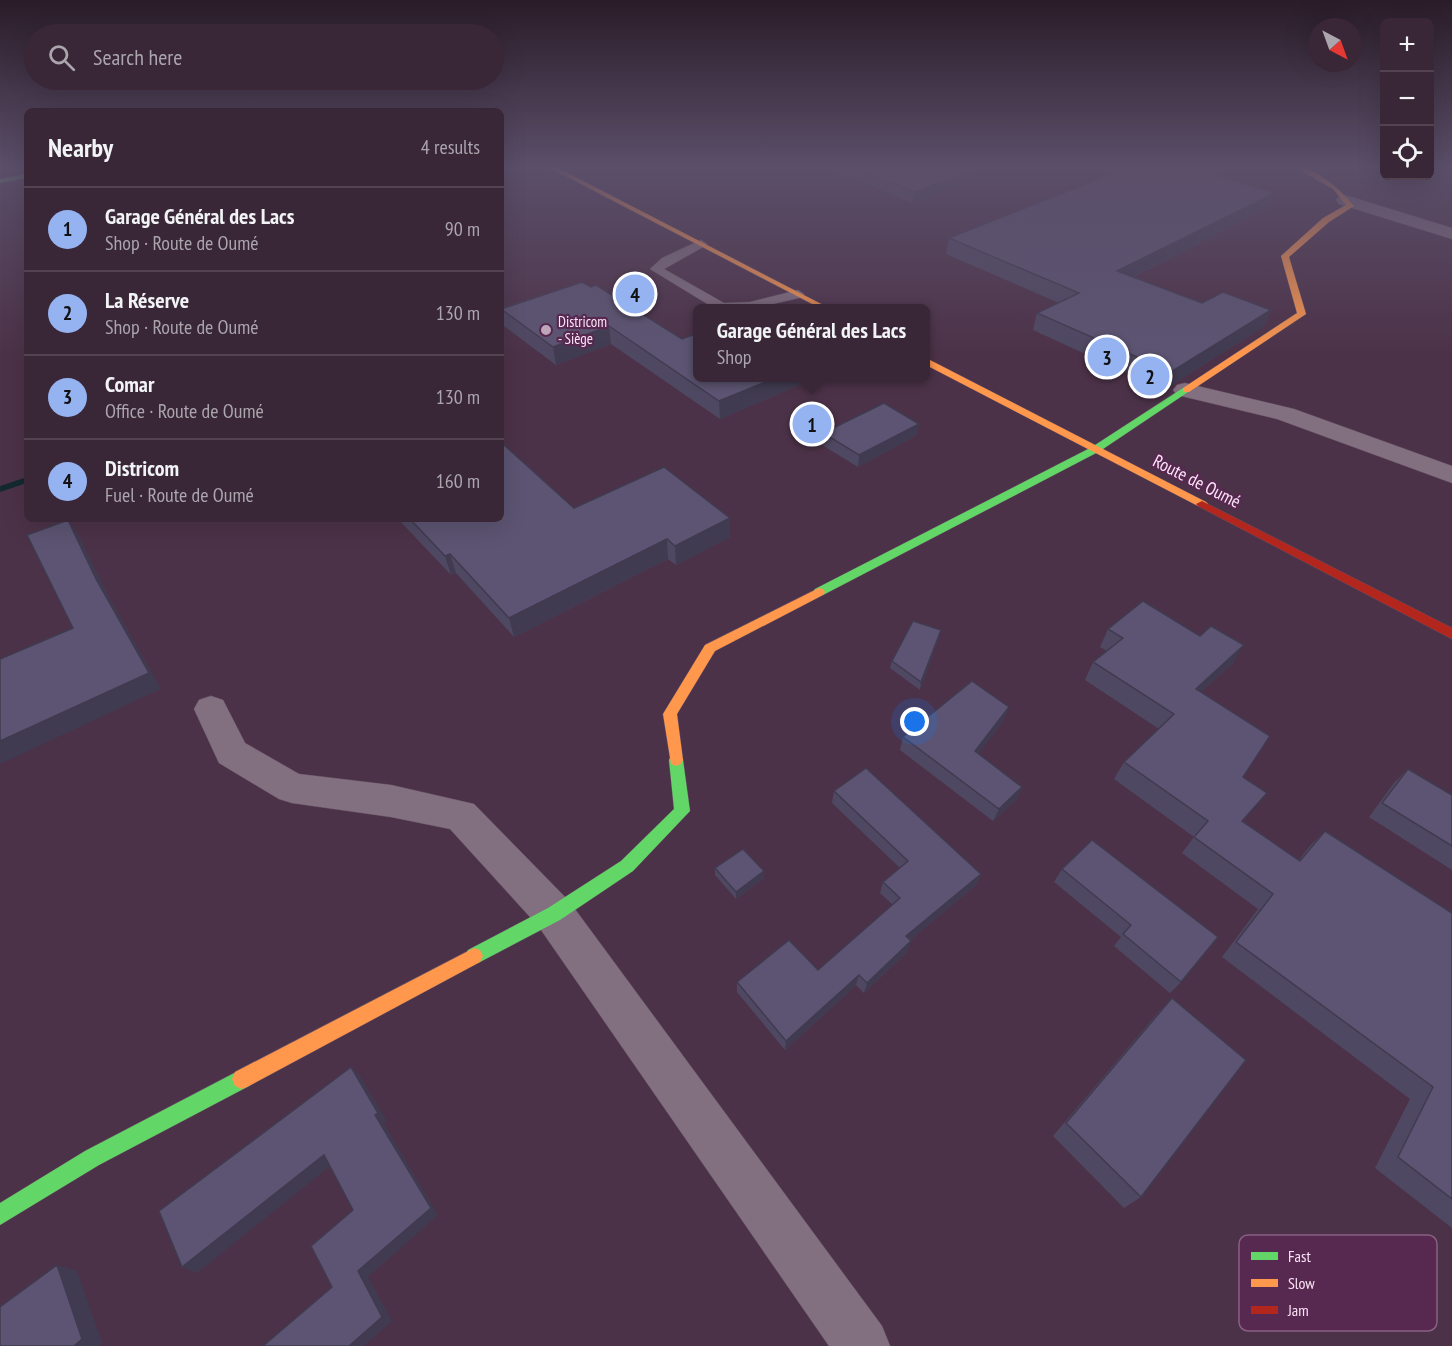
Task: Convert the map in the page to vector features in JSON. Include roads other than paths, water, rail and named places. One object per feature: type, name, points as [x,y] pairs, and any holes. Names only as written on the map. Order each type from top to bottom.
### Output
[{"type":"street","points":[[673,230],[816,304]]},
{"type":"street","points":[[0,1215],[92,1158],[554,914],[627,866],[682,811],[670,714],[710,648],[1096,449],[1302,314],[1286,256],[1315,230]]},
{"type":"street","name":"Route de Oumé","points":[[930,363],[1452,634]]},
{"type":"street","points":[[1185,390],[1285,414],[1452,475]]},
{"type":"street","points":[[211,709],[232,753],[292,788],[391,801],[461,815],[554,914],[862,1346]]},
{"type":"lane","points":[[701,244],[666,261],[656,269],[716,304]]},
{"type":"lane","points":[[758,304],[798,294]]},
{"type":"waterway","points":[[0,489],[24,481]]},
{"type":"place","name":"Districom","points":[[635,294]]},
{"type":"place","name":"Districom - Siège","points":[[546,330]]},
{"type":"place","name":"Comar","points":[[1107,357]]},
{"type":"place","name":"La Réserve","points":[[1150,376]]},
{"type":"place","name":"Garage Général des Lacs","points":[[812,424]]}]
